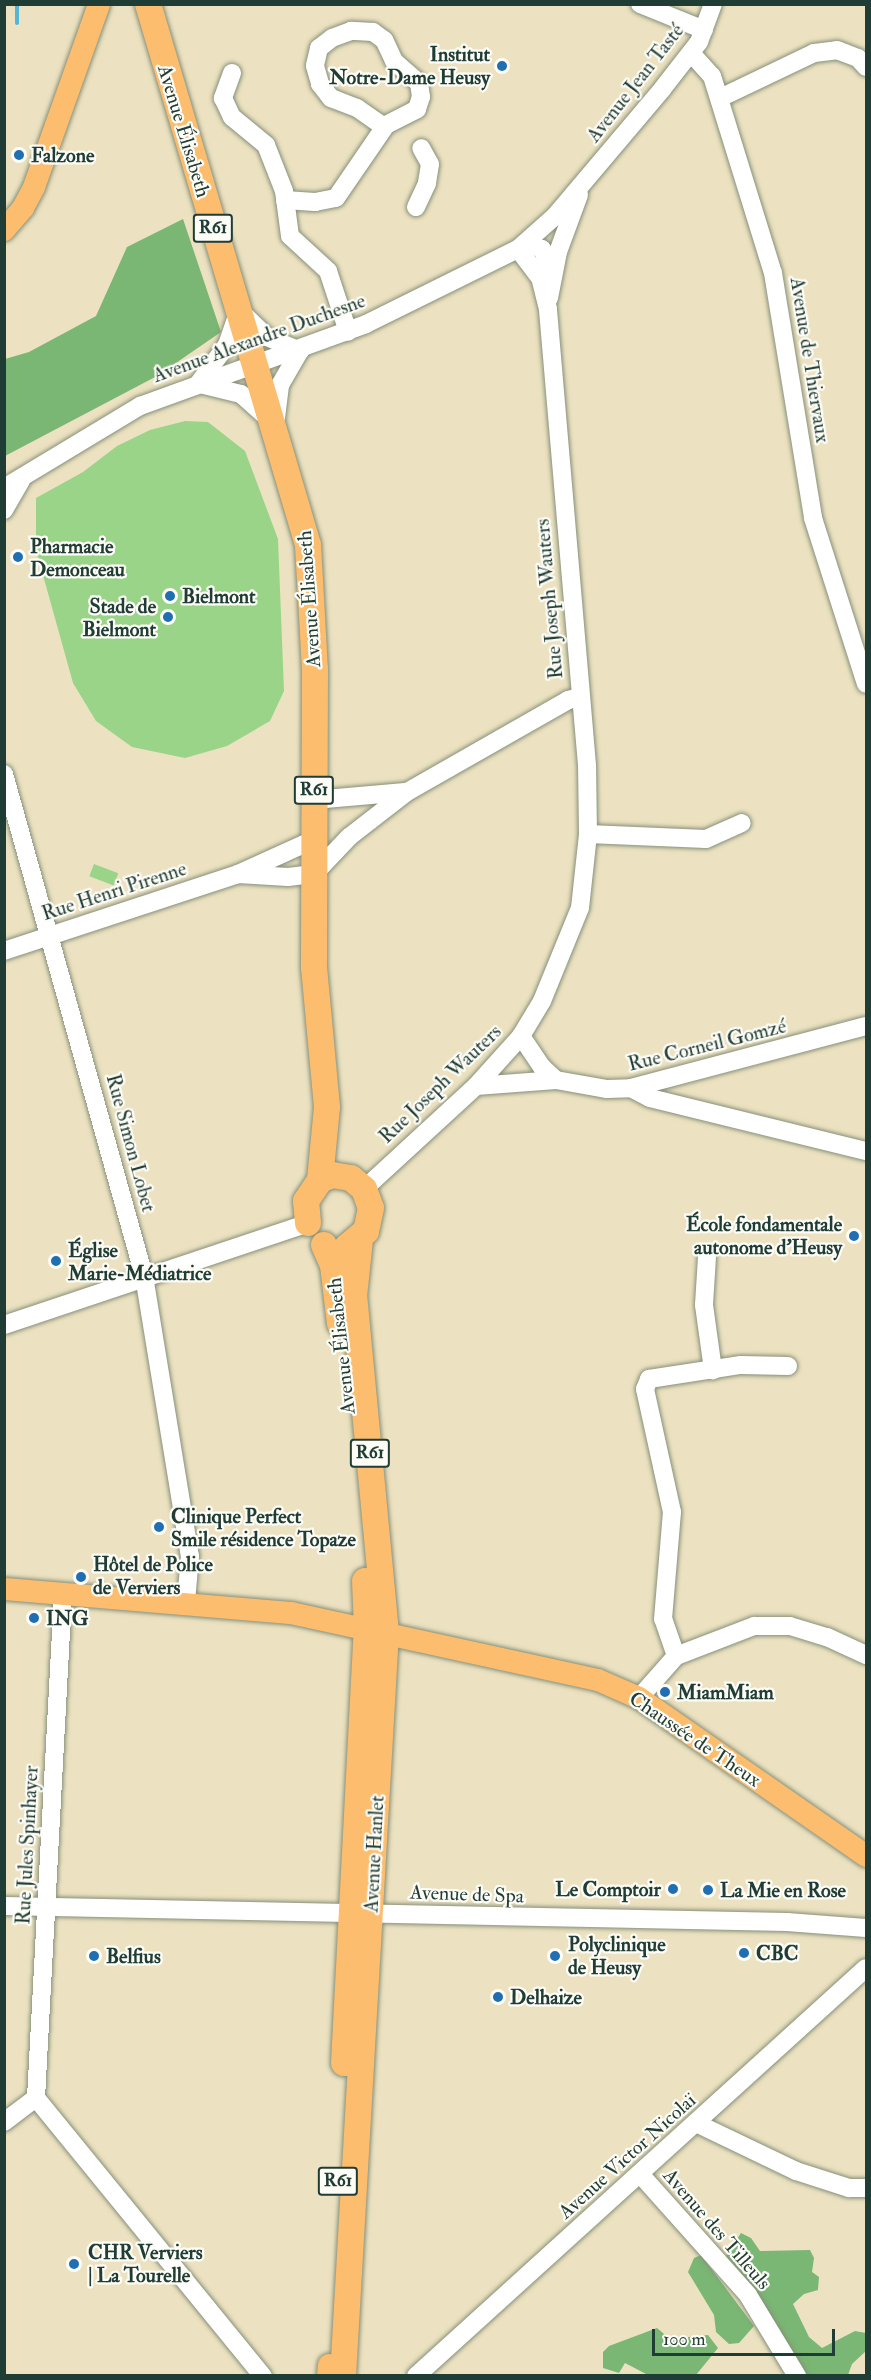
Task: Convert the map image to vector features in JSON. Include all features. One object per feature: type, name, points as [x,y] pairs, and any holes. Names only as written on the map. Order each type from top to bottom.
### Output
[{"type":"highway","name":"Avenue Élisabeth","points":[[148,4],[255,365],[276,427],[308,545],[315,670],[314,967],[327,1107],[320,1180]]},
{"type":"highway","name":"Avenue Élisabeth","points":[[327,1107],[357,1183]]},
{"type":"highway","points":[[320,1180],[332,1174],[357,1183]]},
{"type":"highway","name":"R61","points":[[308,1223],[306,1201],[320,1180]]},
{"type":"highway","name":"R61","points":[[357,1183],[371,1208],[360,1240]]},
{"type":"highway","name":"Avenue Élisabeth","points":[[358,1333],[355,1262],[360,1240]]},
{"type":"highway","points":[[324,1245],[340,1248],[360,1240]]},
{"type":"highway","name":"Avenue Élisabeth","points":[[324,1245],[333,1265],[337,1294],[377,1630]]},
{"type":"highway","name":"Avenue Hanlet","points":[[333,2372],[377,1630],[358,1333]]},
{"type":"main road","points":[[4,231],[23,208],[34,187],[99,4]]},
{"type":"main road","name":"R61","points":[[308,1223],[324,1245]]},
{"type":"main road","name":"Chaussée de Theux","points":[[4,1589],[186,1602],[291,1613],[561,1669],[598,1680],[639,1698],[867,1856]]},
{"type":"street","points":[[640,4],[704,30]]},
{"type":"street","name":"Avenue Jean Tasté","points":[[548,309],[540,278],[522,246],[583,184],[691,53],[704,30],[713,4]]},
{"type":"street","points":[[285,200],[315,202],[336,198],[384,127],[417,110],[422,97],[419,83],[394,61],[384,40],[372,32],[351,31],[332,38],[319,48],[315,66],[320,84],[331,98],[357,108],[384,127]]},
{"type":"street","points":[[720,98],[814,53],[837,50],[858,58],[867,67]]},
{"type":"street","name":"Avenue de Thiervaux","points":[[691,53],[704,63],[720,98],[773,273],[813,518],[867,684]]},
{"type":"street","points":[[232,73],[224,98],[232,117],[266,145],[285,200],[290,236],[310,258],[322,263],[332,280],[351,330]]},
{"type":"street","points":[[416,207],[427,183],[430,164],[421,148]]},
{"type":"street","name":"Avenue Jean Tasté","points":[[551,360],[548,309],[552,273],[583,184]]},
{"type":"street","points":[[522,246],[542,249],[552,273]]},
{"type":"street","name":"Avenue Alexandre Duchesne","points":[[4,488],[22,480],[140,406],[198,384],[300,351],[351,330],[522,246]]},
{"type":"street","points":[[239,310],[267,336],[300,351],[280,385],[276,427],[256,404],[241,394],[198,384],[227,345],[239,310]]},
{"type":"street","name":"Rue Joseph Wauters","points":[[357,1183],[476,1086],[521,1036],[546,992],[580,908],[588,834],[587,765],[551,360]]},
{"type":"street","name":"Avenue Alexandre Duchesne","points":[[4,510],[22,480]]},
{"type":"street","points":[[314,874],[349,837],[407,792],[568,700],[580,697]]},
{"type":"street","name":"Rue Simon Lobet","points":[[4,774],[144,1276],[190,1556],[186,1602]]},
{"type":"street","points":[[314,800],[407,792]]},
{"type":"street","points":[[588,834],[706,839],[742,823]]},
{"type":"street","name":"Rue Henri Pirenne","points":[[4,951],[238,874],[313,840]]},
{"type":"street","name":"Rue Henri Pirenne","points":[[238,874],[288,877],[314,874]]},
{"type":"street","name":"Rue Corneil Gomzé","points":[[476,1086],[556,1080],[607,1089],[631,1088],[867,1026]]},
{"type":"street","points":[[521,1036],[542,1067],[556,1080]]},
{"type":"street","points":[[631,1088],[651,1098],[867,1151]]},
{"type":"street","points":[[4,1325],[144,1276],[308,1223]]},
{"type":"street","points":[[707,1257],[704,1305],[713,1370]]},
{"type":"street","points":[[676,1656],[663,1619],[672,1512],[645,1389],[649,1379],[741,1365],[788,1366]]},
{"type":"street","name":"Rue Jules Spinhayer","points":[[36,2098],[63,1594]]},
{"type":"street","points":[[639,1698],[676,1656],[754,1626],[790,1626],[827,1637],[867,1655]]},
{"type":"street","name":"Avenue de Spa","points":[[4,1906],[838,1924],[861,1934],[864,1930]]},
{"type":"street","name":"Avenue Victor Nicolaï","points":[[416,2376],[698,2124],[867,1968]]},
{"type":"street","points":[[4,2122],[36,2098],[263,2376]]},
{"type":"street","points":[[698,2124],[796,2170],[849,2188],[867,2188]]},
{"type":"street","name":"Avenue des Tilleuls","points":[[640,2174],[748,2295],[797,2376]]},
{"type":"green space","points":[[183,219],[221,332],[157,376],[5,456],[5,359],[29,352],[96,316],[127,247]]},
{"type":"green space","name":"Stade de Bielmont","points":[[185,421],[208,422],[245,451],[278,539],[284,691],[270,721],[227,746],[185,758],[132,747],[96,721],[73,683],[36,550],[36,498],[83,472],[117,446],[150,430]]},
{"type":"green space","points":[[94,864],[118,873],[114,885],[89,876]]},
{"type":"green space","points":[[741,2233],[751,2238],[760,2251],[810,2250],[814,2258],[812,2272],[819,2277],[818,2290],[804,2294],[793,2304],[809,2337],[822,2348],[855,2331],[866,2333],[866,2351],[852,2364],[848,2375],[808,2375],[802,2369],[751,2285],[726,2256]]},
{"type":"green space","points":[[701,2255],[754,2326],[739,2343],[729,2344],[716,2332],[714,2315],[688,2272],[694,2258]]},
{"type":"green space","points":[[657,2328],[670,2339],[708,2335],[718,2348],[696,2375],[648,2375],[625,2363],[619,2373],[603,2368],[603,2352],[609,2346]]},
{"type":"waterway","points":[[17,4],[17,23]]},
{"type":"place","name":"Institut Notre-Dame Heusy","points":[[502,66]]},
{"type":"place","name":"Falzone","points":[[19,155]]},
{"type":"place","name":"Pharmacie Demonceau","points":[[18,557]]},
{"type":"place","name":"Bielmont","points":[[170,596]]},
{"type":"place","name":"Stade de Bielmont","points":[[168,617]]},
{"type":"place","name":"École fondamentale autonome d'Heusy","points":[[854,1236]]},
{"type":"place","name":"Église Marie-Médiatrice","points":[[56,1261]]},
{"type":"place","name":"Clinique Perfect Smile résidence Topaze","points":[[159,1527]]},
{"type":"place","name":"Hôtel de Police de Verviers","points":[[81,1577]]},
{"type":"place","name":"ING","points":[[34,1618]]},
{"type":"place","name":"MiamMiam","points":[[665,1692]]},
{"type":"place","name":"Le Comptoir","points":[[673,1889]]},
{"type":"place","name":"La Mie en Rose","points":[[708,1890]]},
{"type":"place","name":"CBC","points":[[744,1953]]},
{"type":"place","name":"Belfius","points":[[94,1956]]},
{"type":"place","name":"Polyclinique de Heusy","points":[[555,1956]]},
{"type":"place","name":"Delhaize","points":[[498,1997]]},
{"type":"place","name":"CHR Verviers | La Tourelle","points":[[74,2264]]}]
